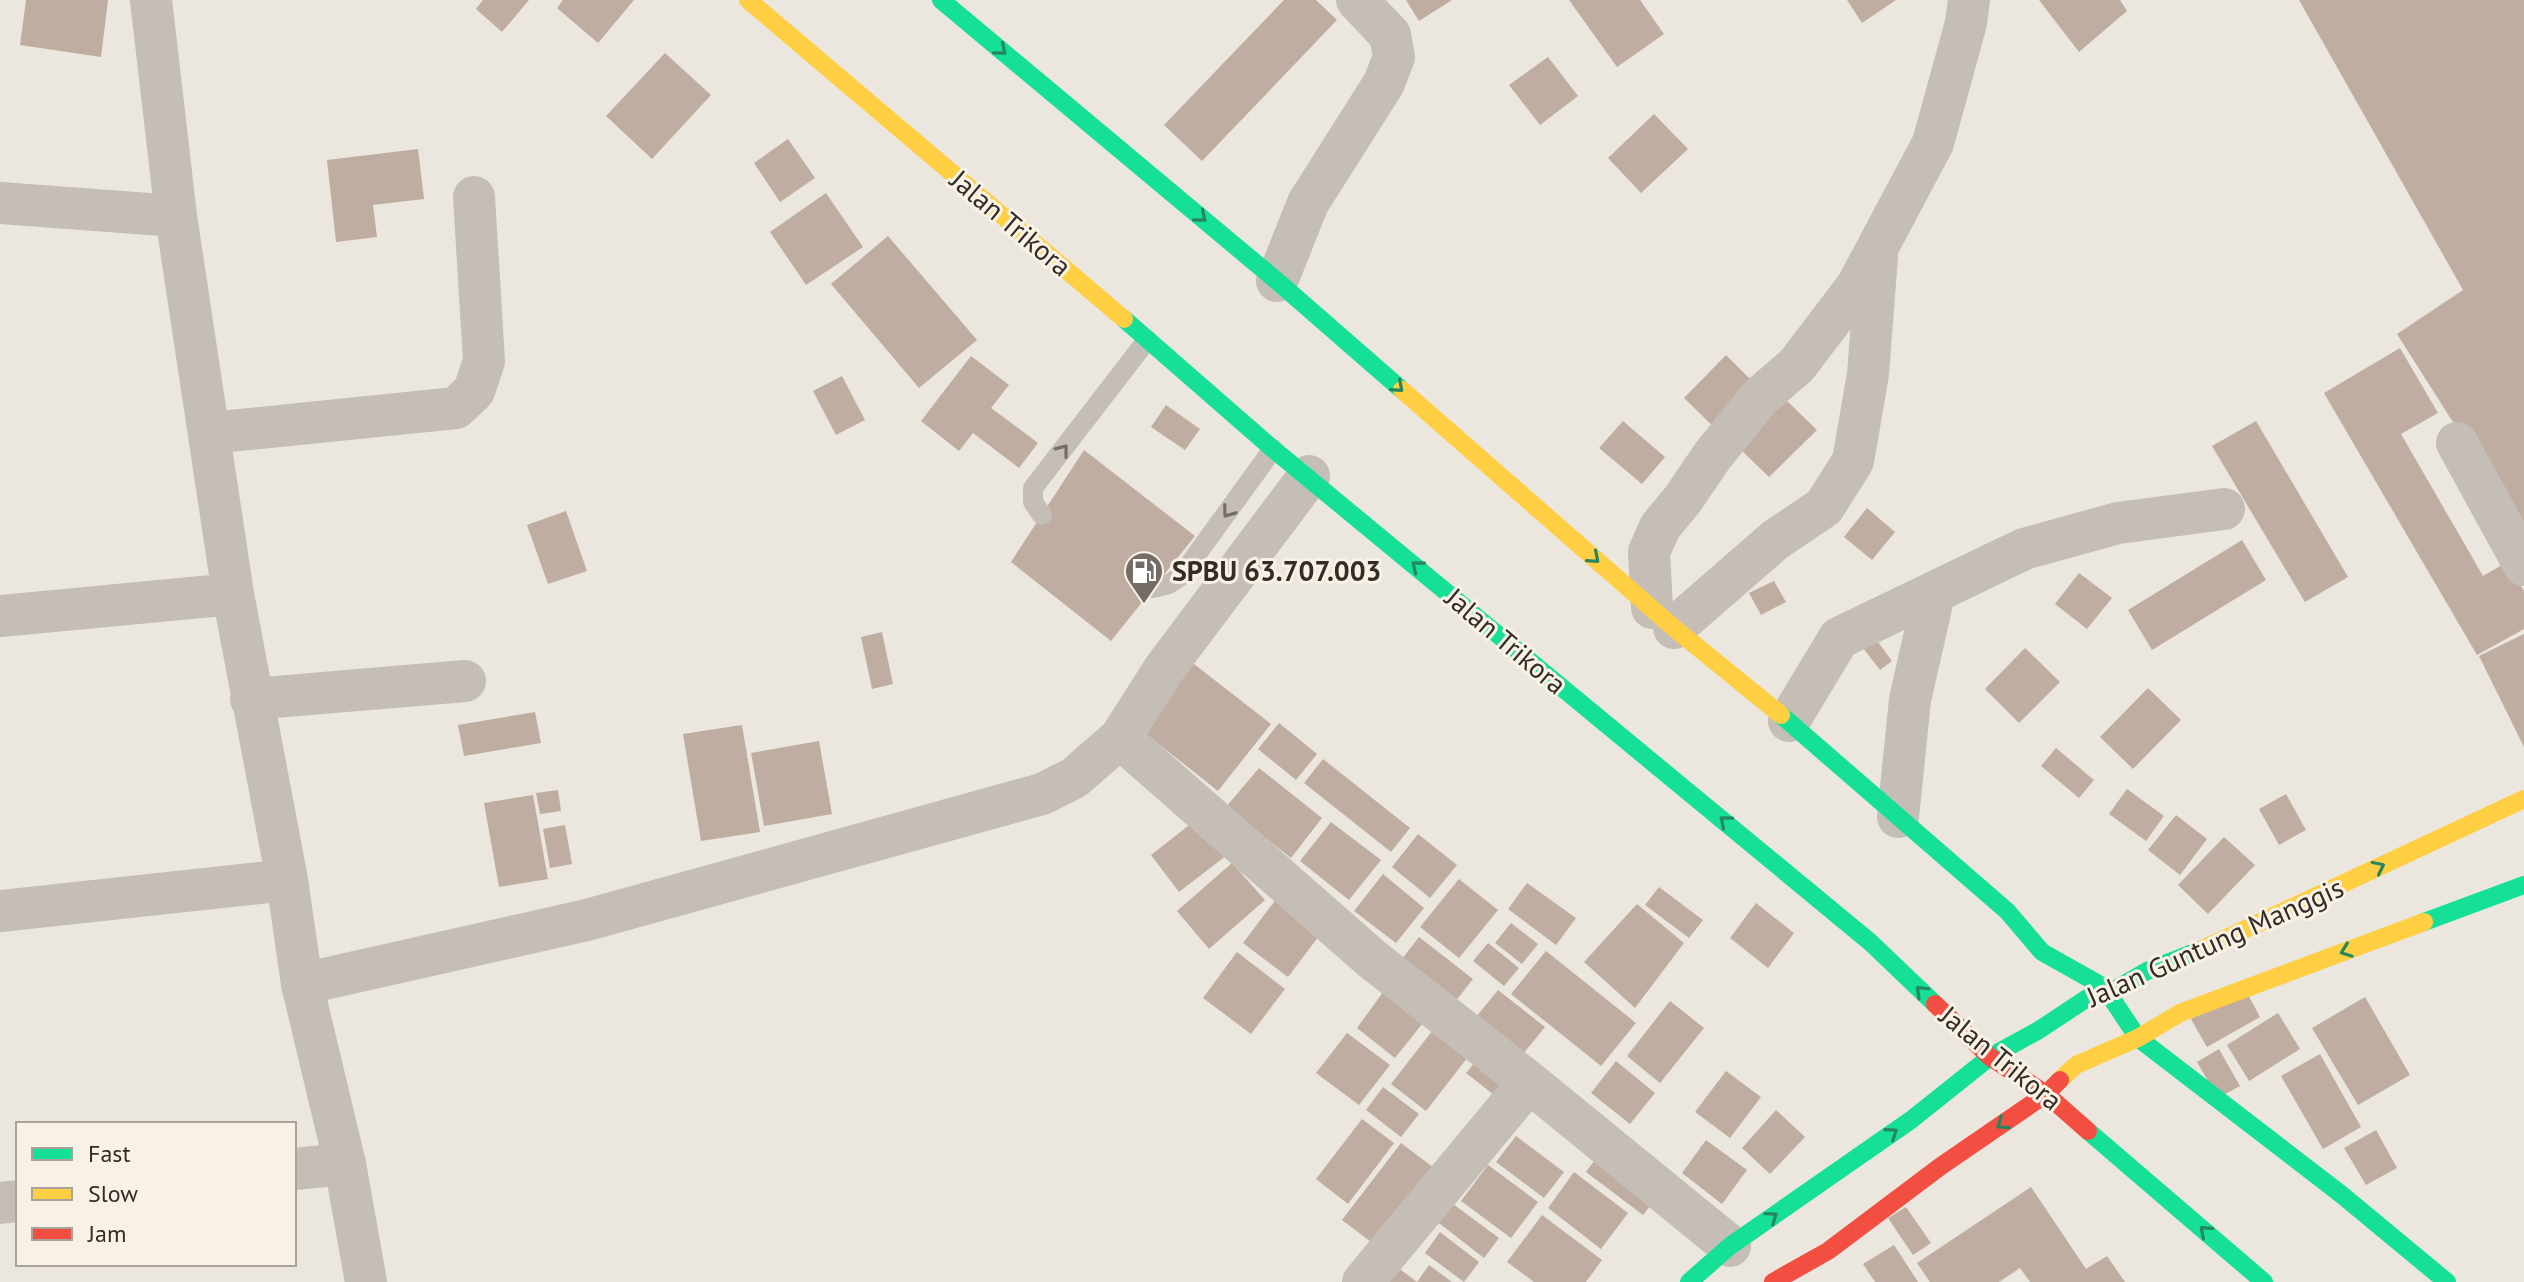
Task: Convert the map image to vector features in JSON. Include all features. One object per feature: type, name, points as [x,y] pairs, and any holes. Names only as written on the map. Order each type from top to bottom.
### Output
[{"type":"main road","name":"Jalan Trikora","points":[[748,0],[1004,215],[1273,449],[1870,942],[1990,1057],[2046,1094],[2264,1282]]},
{"type":"main road","points":[[941,0],[1277,281],[1663,618],[1789,721],[2007,911],[2042,952],[2104,987],[2138,1038],[2342,1195],[2447,1282]]},
{"type":"main road","name":"Jalan Guntung Manggis","points":[[1689,1282],[1730,1246],[1911,1120],[1990,1057],[2039,1030],[2104,987],[2114,990],[2147,971],[2230,938],[2524,799]]},
{"type":"main road","name":"Jalan Guntung Manggis","points":[[1773,1282],[1828,1251],[1941,1166],[2046,1094],[2076,1065],[2138,1038],[2180,1013],[2524,885]]},
{"type":"street","points":[[151,0],[176,216],[233,594],[287,880],[302,984],[345,1164],[366,1282]]},
{"type":"street","points":[[1277,281],[1308,203],[1384,83],[1394,57],[1390,35],[1357,0]]},
{"type":"street","points":[[1878,248],[1868,374],[1853,461],[1824,507],[1663,618],[1649,552],[1660,527],[1760,397],[1797,365],[1857,286],[1933,143],[1966,23],[1969,0]]},
{"type":"street","points":[[210,433],[456,408],[474,391],[484,361],[474,197]]},
{"type":"street","points":[[0,203],[176,216]]},
{"type":"street","points":[[2457,443],[2524,565]]},
{"type":"street","points":[[302,984],[587,920],[1042,794],[1074,778],[1120,738],[1164,669],[1309,476]]},
{"type":"street","points":[[1789,721],[1839,638],[2024,549],[2118,523],[2224,509]]},
{"type":"street","points":[[0,616],[233,594]]},
{"type":"street","points":[[1898,817],[1910,700],[1934,594]]},
{"type":"street","points":[[251,699],[465,681]]},
{"type":"street","points":[[1120,738],[1372,959],[1730,1246]]},
{"type":"street","points":[[0,911],[287,880]]},
{"type":"street","points":[[1363,1282],[1529,1082]]},
{"type":"street","points":[[296,1169],[345,1164]]},
{"type":"lane","points":[[1042,515],[1033,502],[1033,488],[1147,340]]},
{"type":"lane","points":[[1153,588],[1169,584],[1181,576],[1273,449]]},
{"type":"building","points":[[26,0],[108,0],[101,57],[20,45]]},
{"type":"building","points":[[483,0],[529,0],[502,32],[476,9]]},
{"type":"building","points":[[563,0],[634,0],[598,43],[557,8]]},
{"type":"building","points":[[1284,0],[1316,0],[1337,20],[1202,161],[1164,125]]},
{"type":"building","points":[[1406,0],[1452,0],[1419,21]]},
{"type":"building","points":[[1569,0],[1640,0],[1664,34],[1617,67]]},
{"type":"building","points":[[1847,0],[1896,0],[1862,23]]},
{"type":"building","points":[[2039,0],[2120,0],[2127,11],[2079,52]]},
{"type":"building","points":[[2299,0],[2524,0],[2524,534],[2397,334],[2463,290]]},
{"type":"building","points":[[665,53],[711,95],[652,159],[606,116]]},
{"type":"building","points":[[1548,57],[1578,96],[1540,125],[1509,85]]},
{"type":"building","points":[[1654,114],[1688,149],[1641,193],[1608,158]]},
{"type":"building","points":[[788,139],[815,178],[780,202],[754,163]]},
{"type":"building","points":[[418,149],[424,199],[373,205],[377,237],[336,242],[327,160]]},
{"type":"building","points":[[826,193],[863,247],[806,285],[770,232]]},
{"type":"building","points":[[888,236],[977,340],[919,388],[831,284]]},
{"type":"building","points":[[2400,348],[2438,413],[2401,434],[2483,576],[2507,562],[2524,591],[2524,629],[2477,655],[2324,393]]},
{"type":"building","points":[[1726,355],[1758,387],[1716,429],[1684,398]]},
{"type":"building","points":[[971,356],[1009,385],[991,408],[1038,443],[1019,468],[973,433],[959,451],[921,421]]},
{"type":"building","points":[[842,376],[865,420],[836,435],[813,391]]},
{"type":"building","points":[[1786,400],[1817,430],[1769,477],[1738,447]]},
{"type":"building","points":[[1166,405],[1200,429],[1185,450],[1151,427]]},
{"type":"building","points":[[1623,421],[1665,457],[1642,484],[1599,448]]},
{"type":"building","points":[[2256,421],[2348,577],[2305,602],[2212,446]]},
{"type":"building","points":[[1084,450],[1195,536],[1111,641],[1011,562]]},
{"type":"building","points":[[1867,508],[1895,532],[1872,560],[1844,537]]},
{"type":"building","points":[[566,511],[587,571],[548,584],[527,525]]},
{"type":"building","points":[[2242,540],[2266,580],[2152,650],[2128,610]]},
{"type":"building","points":[[2079,573],[2112,598],[2087,629],[2055,604]]},
{"type":"building","points":[[1774,581],[1786,602],[1761,615],[1749,593]]},
{"type":"building","points":[[1870,631],[1892,661],[1880,670],[1857,640]]},
{"type":"building","points":[[882,632],[893,684],[872,689],[861,637]]},
{"type":"building","points":[[2524,634],[2524,747],[2479,656]]},
{"type":"building","points":[[2025,648],[2060,682],[2019,723],[1985,689]]},
{"type":"building","points":[[1194,664],[1271,724],[1218,791],[1141,730]]},
{"type":"building","points":[[2148,688],[2181,720],[2133,769],[2100,737]]},
{"type":"building","points":[[535,712],[541,743],[464,756],[458,725]]},
{"type":"building","points":[[1279,723],[1317,754],[1296,780],[1258,749]]},
{"type":"building","points":[[742,725],[760,832],[701,841],[683,734]]},
{"type":"building","points":[[819,741],[832,814],[764,826],[751,753]]},
{"type":"building","points":[[2056,748],[2094,780],[2079,798],[2041,766]]},
{"type":"building","points":[[1323,759],[1410,828],[1391,852],[1304,783]]},
{"type":"building","points":[[1259,768],[1322,818],[1291,858],[1226,807]]},
{"type":"building","points":[[2127,789],[2164,816],[2146,841],[2109,814]]},
{"type":"building","points":[[558,790],[561,811],[540,814],[536,793]]},
{"type":"building","points":[[2286,794],[2306,830],[2279,845],[2259,809]]},
{"type":"building","points":[[533,795],[548,879],[499,887],[484,803]]},
{"type":"building","points":[[1202,815],[1231,852],[1179,892],[1151,855]]},
{"type":"building","points":[[2176,815],[2207,839],[2180,875],[2148,850]]},
{"type":"building","points":[[1331,822],[1381,860],[1349,900],[1300,861]]},
{"type":"building","points":[[565,825],[572,864],[550,868],[543,829]]},
{"type":"building","points":[[1418,834],[1457,865],[1430,898],[1392,867]]},
{"type":"building","points":[[2224,837],[2255,865],[2208,914],[2178,885]]},
{"type":"building","points":[[1232,863],[1265,900],[1209,949],[1177,911]]},
{"type":"building","points":[[1383,874],[1424,908],[1396,943],[1354,911]]},
{"type":"building","points":[[1459,879],[1498,910],[1459,958],[1420,927]]},
{"type":"building","points":[[1527,883],[1576,918],[1556,945],[1508,909]]},
{"type":"building","points":[[1659,887],[1703,920],[1689,938],[1645,905]]},
{"type":"building","points":[[1283,890],[1328,924],[1288,977],[1243,943]]},
{"type":"building","points":[[1756,903],[1794,933],[1768,968],[1730,938]]},
{"type":"building","points":[[1637,904],[1684,943],[1635,1008],[1584,962]]},
{"type":"building","points":[[1511,923],[1538,944],[1522,964],[1495,943]]},
{"type":"building","points":[[1419,937],[1473,979],[1455,1002],[1402,959]]},
{"type":"building","points":[[1488,943],[1519,968],[1504,986],[1473,961]]},
{"type":"building","points":[[1546,951],[1636,1023],[1601,1066],[1511,994]]},
{"type":"building","points":[[1237,952],[1285,989],[1251,1034],[1203,998]]},
{"type":"building","points":[[1386,988],[1426,1019],[1395,1058],[1357,1028]]},
{"type":"building","points":[[2245,989],[2260,1017],[2207,1047],[2191,1019]]},
{"type":"building","points":[[1498,990],[1545,1027],[1523,1054],[1476,1017]]},
{"type":"building","points":[[2365,997],[2410,1075],[2358,1105],[2312,1028]]},
{"type":"building","points":[[1670,1001],[1704,1028],[1660,1083],[1627,1056]]},
{"type":"building","points":[[2278,1013],[2300,1049],[2249,1081],[2227,1045]]},
{"type":"building","points":[[1436,1026],[1471,1053],[1426,1111],[1391,1084]]},
{"type":"building","points":[[1347,1033],[1390,1065],[1359,1105],[1316,1073]]},
{"type":"building","points":[[2219,1049],[2240,1086],[2218,1098],[2197,1062]]},
{"type":"building","points":[[2320,1054],[2361,1127],[2323,1149],[2281,1076]]},
{"type":"building","points":[[1480,1056],[1512,1081],[1498,1098],[1466,1073]]},
{"type":"building","points":[[1616,1061],[1655,1093],[1630,1124],[1591,1093]]},
{"type":"building","points":[[1726,1071],[1761,1097],[1730,1138],[1695,1112]]},
{"type":"building","points":[[1383,1087],[1419,1114],[1401,1137],[1366,1110]]},
{"type":"building","points":[[1776,1110],[1805,1137],[1770,1174],[1742,1148]]},
{"type":"building","points":[[1362,1119],[1394,1143],[1348,1204],[1316,1179]]},
{"type":"building","points":[[2376,1130],[2397,1168],[2366,1185],[2344,1148]]},
{"type":"building","points":[[1516,1136],[1564,1172],[1544,1198],[1496,1162]]},
{"type":"building","points":[[1706,1140],[1747,1170],[1722,1204],[1682,1173]]},
{"type":"building","points":[[1401,1143],[1438,1171],[1379,1248],[1342,1220]]},
{"type":"building","points":[[1602,1150],[1660,1193],[1643,1215],[1586,1172]]},
{"type":"building","points":[[1488,1165],[1538,1202],[1511,1238],[1461,1201]]},
{"type":"building","points":[[1574,1172],[1628,1213],[1601,1249],[1548,1208]]},
{"type":"building","points":[[2031,1187],[2086,1269],[2107,1256],[2125,1282],[2030,1282],[2020,1268],[1999,1282],[1930,1282],[1917,1263]]},
{"type":"building","points":[[1449,1201],[1499,1238],[1484,1258],[1435,1220]]},
{"type":"building","points":[[1906,1207],[1931,1243],[1913,1255],[1888,1218]]},
{"type":"building","points":[[1542,1215],[1602,1260],[1586,1282],[1534,1282],[1507,1262]]},
{"type":"building","points":[[1440,1232],[1479,1262],[1464,1282],[1425,1253]]},
{"type":"building","points":[[1894,1245],[1918,1282],[1875,1282],[1863,1264]]},
{"type":"building","points":[[1393,1264],[1417,1282],[1379,1282]]},
{"type":"building","points":[[1429,1265],[1452,1282],[1417,1282]]},
{"type":"traffic: fast","points":[[941,0],[1277,281],[1402,390]]},
{"type":"traffic: fast","points":[[1124,319],[1273,449],[1870,942],[1935,1004]]},
{"type":"traffic: fast","points":[[1781,715],[2007,911],[2042,952],[2104,987],[2138,1038],[2342,1195],[2447,1282]]},
{"type":"traffic: fast","points":[[2424,922],[2524,885]]},
{"type":"traffic: fast","points":[[1689,1282],[1730,1246],[1911,1120],[1990,1057],[2039,1030],[2104,987],[2114,990],[2147,971],[2203,949]]},
{"type":"traffic: fast","points":[[2088,1131],[2264,1282]]},
{"type":"traffic: slow","points":[[748,0],[1124,319]]},
{"type":"traffic: slow","points":[[1402,390],[1674,628],[1781,715]]},
{"type":"traffic: slow","points":[[2203,949],[2524,799]]},
{"type":"traffic: slow","points":[[2060,1080],[2076,1065],[2138,1038],[2180,1013],[2424,922]]},
{"type":"traffic: jam","points":[[1935,1004],[1990,1057],[2046,1094],[2088,1131]]},
{"type":"traffic: jam","points":[[1773,1282],[1828,1251],[1941,1166],[2046,1094],[2060,1080]]},
{"type":"place","name":"SPBU 63.707.003","points":[[1144,605]]}]
